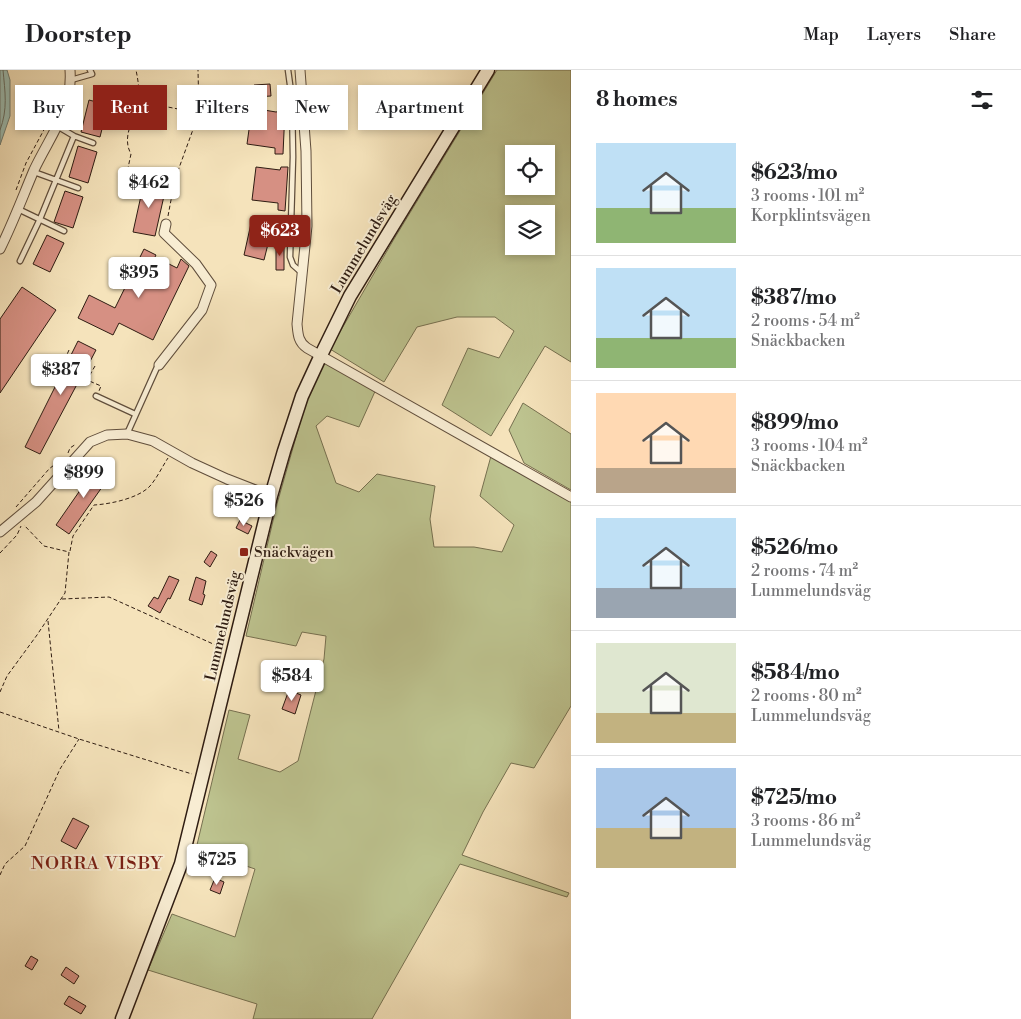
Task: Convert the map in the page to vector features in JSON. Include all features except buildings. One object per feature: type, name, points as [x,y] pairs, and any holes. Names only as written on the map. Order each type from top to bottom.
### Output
[{"type":"main road","name":"Lummelundsväg","points":[[122,1019],[181,864],[271,496],[302,396],[320,355],[350,296],[488,70]]},
{"type":"street","points":[[300,70],[306,151],[308,226],[297,324],[298,338],[303,345],[320,355],[571,497]]},
{"type":"street","points":[[0,248],[54,130]]},
{"type":"street","points":[[159,365],[202,310],[211,285],[196,264],[164,233],[166,224]]},
{"type":"street","points":[[0,532],[36,502],[90,442],[107,435],[127,434],[153,441],[192,463],[271,496]]},
{"type":"lane","points":[[71,75],[92,74],[90,70]]},
{"type":"lane","points":[[288,70],[293,120],[290,257],[293,265],[303,274]]},
{"type":"lane","points":[[63,130],[93,143]]},
{"type":"lane","points":[[20,261],[40,219],[74,136]]},
{"type":"lane","points":[[34,172],[78,188]]},
{"type":"lane","points":[[18,209],[64,231]]},
{"type":"lane","points":[[292,223],[308,226]]},
{"type":"lane","points":[[127,434],[159,365]]},
{"type":"lane","points":[[96,396],[135,414]]},
{"type":"path","points":[[136,70],[137,85]]},
{"type":"path","points":[[198,70],[199,85]]},
{"type":"path","points":[[15,192],[26,163],[44,130]]},
{"type":"path","points":[[129,130],[127,147],[131,154],[128,168],[132,183]]},
{"type":"path","points":[[166,224],[175,179],[194,130]]},
{"type":"path","points":[[70,350],[62,368],[101,386],[96,396]]},
{"type":"path","points":[[87,380],[95,366]]},
{"type":"path","points":[[0,692],[7,676],[48,620],[65,593],[73,536],[94,505],[112,504],[150,487],[172,452]]},
{"type":"path","points":[[0,553],[17,534],[22,523],[44,546],[70,552]]},
{"type":"path","points":[[61,600],[109,596],[227,650]]},
{"type":"path","points":[[48,620],[59,732]]},
{"type":"path","points":[[0,712],[197,776]]},
{"type":"path","points":[[0,875],[5,864],[25,846],[60,769],[79,739]]},
{"type":"green space","points":[[497,70],[571,70],[571,362],[545,346],[491,436],[442,405],[468,348],[499,358],[514,331],[495,317],[457,317],[417,327],[384,382],[330,349],[460,130],[482,130],[482,95]]},
{"type":"green space","points":[[325,358],[377,387],[359,427],[327,416],[316,426],[336,483],[359,492],[377,474],[435,486],[430,519],[434,547],[474,547],[502,552],[514,525],[480,496],[491,456],[571,502],[571,706],[534,768],[511,763],[483,812],[462,855],[569,893],[567,897],[460,864],[372,1019],[253,1019],[257,1004],[148,970],[172,914],[235,937],[255,869],[196,849],[229,710],[250,715],[238,759],[280,772],[298,761],[324,659],[326,636],[302,632],[296,646],[246,636],[277,504],[306,402]]},
{"type":"green space","points":[[523,403],[571,434],[571,490],[524,463],[509,430]]},
{"type":"water","points":[[0,70],[7,70],[10,80],[10,116],[0,145]]},
{"type":"place","name":"Snäckvägen","points":[[244,552]]},
{"type":"district","name":"NORRA VISBY","points":[[97,863]]}]
